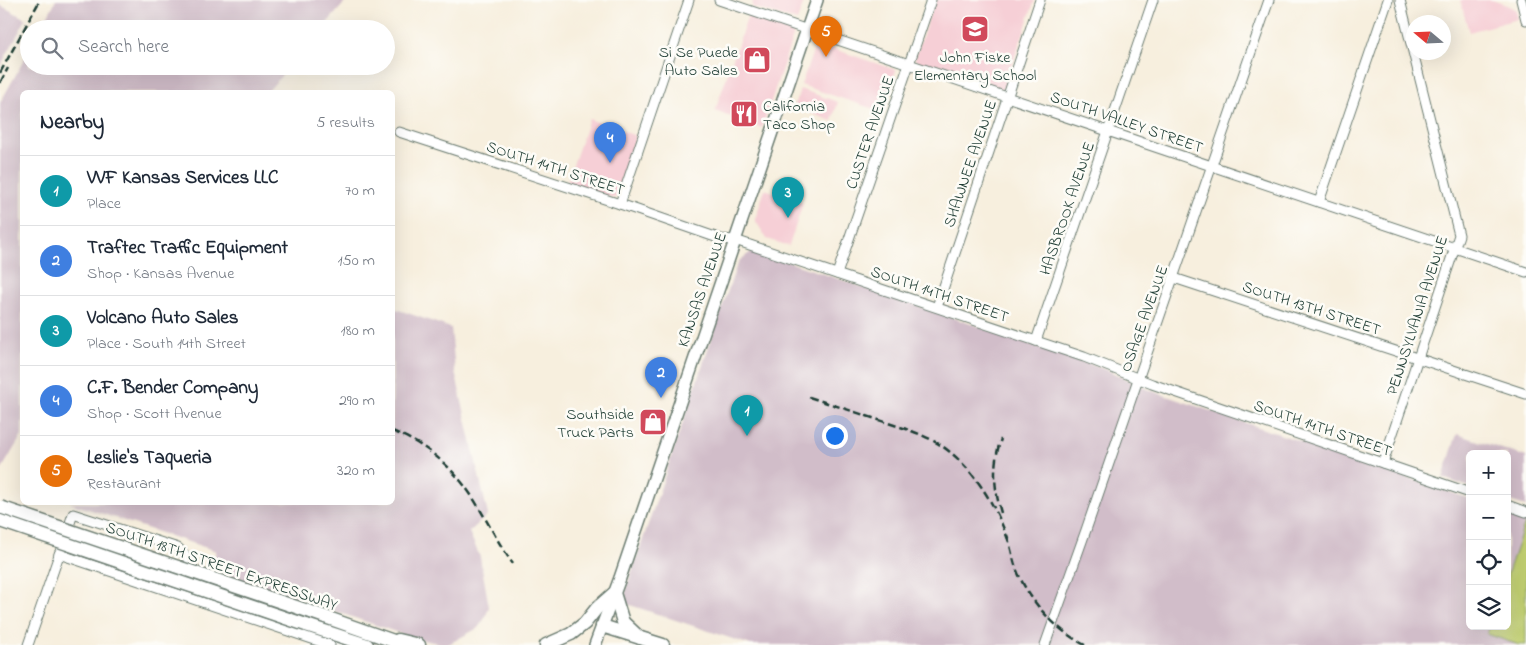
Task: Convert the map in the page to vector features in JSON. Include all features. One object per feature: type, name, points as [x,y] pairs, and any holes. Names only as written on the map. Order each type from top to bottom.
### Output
[{"type":"highway","name":"SOUTH 18TH STREET EXPRESSWAY","points":[[0,507],[405,645]]},
{"type":"highway","name":"SOUTH 18TH STREET EXPRESSWAY","points":[[0,521],[367,645]]},
{"type":"highway","points":[[546,645],[572,634],[585,624],[596,608],[614,594],[623,622],[640,638]]},
{"type":"highway","points":[[602,626],[663,645]]},
{"type":"highway","points":[[393,642],[404,640],[420,645]]},
{"type":"main road","name":"KANSAS AVENUE","points":[[595,645],[817,0]]},
{"type":"street","points":[[620,204],[689,0]]},
{"type":"street","name":"SOUTH VALLEY STREET","points":[[719,0],[1526,272]]},
{"type":"street","name":"CUSTER AVENUE","points":[[837,274],[930,0]]},
{"type":"street","name":"SHAWNEE AVENUE","points":[[936,308],[1040,0]]},
{"type":"street","name":"HASBROOK AVENUE","points":[[1036,341],[1153,0]]},
{"type":"street","name":"OSAGE AVENUE","points":[[1045,645],[1269,0]]},
{"type":"street","points":[[1319,202],[1388,0]]},
{"type":"street","name":"PENNSYLVANIA AVENUE","points":[[1384,464],[1459,235],[1400,0]]},
{"type":"street","points":[[1522,1],[1526,20]]},
{"type":"street","name":"SOUTH 14TH STREET","points":[[399,132],[721,239],[735,240],[1036,341],[1466,492]]},
{"type":"street","name":"SOUTH 13TH STREET","points":[[1174,278],[1526,394]]},
{"type":"street","points":[[1511,506],[1526,512]]},
{"type":"street","points":[[28,645],[73,514],[178,548],[190,560],[194,574],[393,642]]},
{"type":"street","points":[[59,554],[330,645]]},
{"type":"shaded area","points":[[56,0],[347,0],[330,20],[46,20]]},
{"type":"shaded area","points":[[753,0],[805,0],[797,21],[752,7]]},
{"type":"shaded area","name":"John Fiske Elementary School","points":[[935,0],[1035,0],[1004,88],[994,87],[989,82],[944,67],[925,65],[915,60]]},
{"type":"shaded area","points":[[1460,0],[1492,0],[1507,5],[1516,10],[1517,19],[1469,32]]},
{"type":"shaded area","points":[[0,5],[26,19],[20,20],[20,30],[0,67]]},
{"type":"shaded area","points":[[748,15],[792,30],[794,33],[762,128],[715,111]]},
{"type":"shaded area","points":[[816,43],[896,70],[883,112],[801,85]]},
{"type":"shaded area","points":[[20,67],[20,75],[282,75],[269,90],[20,90],[20,438],[0,472],[0,103]]},
{"type":"shaded area","points":[[800,89],[838,102],[832,121],[794,107]]},
{"type":"shaded area","points":[[589,119],[636,136],[616,197],[614,198],[567,182]]},
{"type":"shaded area","points":[[765,189],[803,203],[789,246],[767,239],[755,220]]},
{"type":"shaded area","points":[[751,252],[762,253],[1107,370],[1149,390],[1466,498],[1466,630],[1489,630],[1488,634],[1519,645],[751,645],[624,603],[626,589],[739,261]]},
{"type":"shaded area","points":[[395,309],[451,328],[455,371],[488,515],[469,532],[480,557],[489,607],[485,618],[478,628],[447,645],[413,638],[212,569],[216,551],[76,505],[395,505]]},
{"type":"shaded area","points":[[1457,434],[1505,450],[1466,450],[1466,486],[1443,478]]},
{"type":"shaded area","points":[[1511,452],[1526,457],[1526,506],[1511,501]]},
{"type":"shaded area","points":[[1511,513],[1526,518],[1511,563]]},
{"type":"green space","points":[[1526,520],[1526,645],[1519,645],[1487,634],[1488,630],[1511,630],[1511,563]]},
{"type":"railway","points":[[29,20],[40,0]]},
{"type":"railway","points":[[0,73],[20,36]]},
{"type":"railway","points":[[0,83],[8,68]]},
{"type":"railway","points":[[809,397],[913,432],[942,446],[964,465],[983,489],[998,515],[1009,542]]},
{"type":"railway","points":[[395,432],[428,450],[457,477],[473,498],[513,564]]},
{"type":"railway","points":[[1001,439],[996,458],[995,476],[1001,513]]},
{"type":"railway","points":[[1007,535],[1015,565],[1034,601],[1052,621],[1085,645]]},
{"type":"place","name":"John Fiske Elementary School","points":[[975,29]]},
{"type":"place","name":"Leslie's Taqueria","points":[[826,57]]},
{"type":"place","name":"Si Se Puede Auto Sales","points":[[757,60]]},
{"type":"place","name":"California Taco Shop","points":[[744,114]]},
{"type":"place","name":"C.F. Bender Company","points":[[610,163]]},
{"type":"place","name":"Volcano Auto Sales","points":[[788,218]]},
{"type":"place","name":"Traftec Traffic Equipment","points":[[661,398]]},
{"type":"place","name":"Southside Truck Parts","points":[[653,422]]},
{"type":"place","name":"VVF Kansas Services LLC","points":[[747,436]]}]
